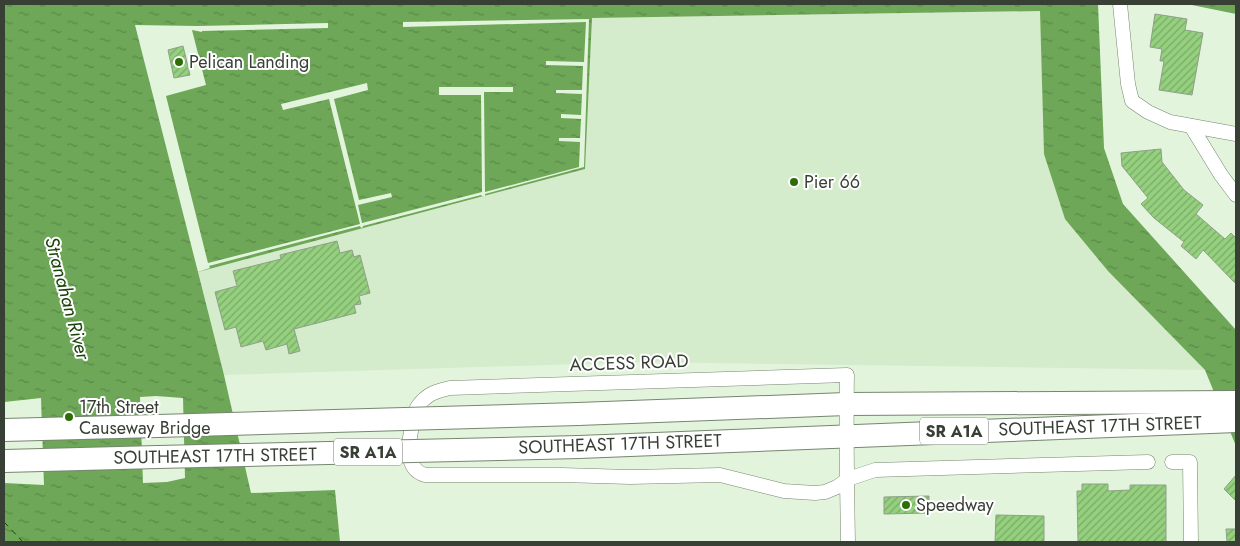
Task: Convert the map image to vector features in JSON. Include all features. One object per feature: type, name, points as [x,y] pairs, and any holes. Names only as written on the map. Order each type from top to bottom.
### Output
[{"type":"main road","name":"SOUTHEAST 17TH STREET","points":[[4,430],[578,414],[846,404],[1227,412]]},
{"type":"main road","name":"SOUTHEAST 17TH STREET","points":[[4,461],[579,447],[846,435],[1227,412]]},
{"type":"street","points":[[1121,9],[1128,84],[1132,101],[1148,112],[1170,122],[1236,134]]},
{"type":"street","points":[[1191,126],[1221,176],[1236,196]]},
{"type":"street","name":"ACCESS ROAD","points":[[846,404],[847,375],[450,388],[431,393],[416,408],[410,434],[409,457],[415,470],[425,475],[630,477],[720,475],[784,491],[815,493],[831,489],[848,479]]},
{"type":"street","points":[[846,404],[848,542]]},
{"type":"street","points":[[848,479],[875,470],[1148,462]]},
{"type":"street","points":[[1172,462],[1190,462],[1191,542]]},
{"type":"shaded area","name":"Pier 66","points":[[1040,11],[1044,154],[1065,218],[1108,271],[1205,370],[640,362],[224,375],[198,272],[585,169],[592,18]]},
{"type":"water","name":"Stranahan River","points":[[4,4],[1098,4],[1104,148],[1123,204],[1236,330],[1236,446],[1205,370],[1108,271],[1065,219],[1044,154],[1040,11],[592,18],[585,169],[198,272],[251,493],[335,490],[340,542],[4,542]]},
{"type":"water","points":[[1187,4],[1236,4],[1236,14]]},
{"type":"pier","points":[[589,19],[584,167],[485,194],[485,196],[481,195],[361,228],[360,226],[209,266],[210,268],[198,272],[135,25],[197,26],[328,23],[328,28],[202,32],[192,30],[206,85],[166,96],[208,263],[360,224],[329,99],[283,110],[281,104],[367,83],[368,90],[334,99],[359,200],[391,193],[392,197],[358,205],[362,223],[482,192],[481,95],[439,95],[439,87],[513,87],[513,92],[484,92],[485,192],[579,167],[580,142],[559,141],[559,138],[580,138],[581,119],[561,118],[561,114],[581,115],[582,94],[556,93],[556,90],[582,90],[583,66],[546,65],[546,61],[584,62],[586,22],[403,27],[403,22]]},
{"type":"pier","points":[[140,397],[183,398],[185,478],[167,482],[143,483]]},
{"type":"pier","points":[[41,398],[44,485],[4,483],[4,402]]},
{"type":"building","points":[[1155,14],[1187,19],[1185,30],[1203,33],[1192,95],[1159,90],[1164,61],[1160,61],[1162,49],[1150,47]]},
{"type":"building","name":"Pelican Landing","points":[[183,46],[190,75],[174,78],[168,50]]},
{"type":"building","points":[[1161,149],[1162,162],[1184,190],[1203,205],[1196,214],[1225,239],[1231,233],[1236,238],[1236,284],[1203,250],[1196,259],[1181,246],[1184,242],[1154,218],[1141,204],[1148,198],[1122,166],[1121,153]]},
{"type":"building","points":[[337,241],[340,253],[352,250],[354,257],[360,255],[370,293],[359,296],[361,304],[354,305],[356,313],[294,329],[300,351],[289,354],[287,344],[266,350],[263,341],[241,347],[236,327],[225,330],[215,292],[237,286],[233,271],[281,259],[280,255]]},
{"type":"building","points":[[1236,475],[1236,501],[1224,489]]},
{"type":"building","points":[[1082,484],[1108,484],[1108,491],[1130,490],[1130,485],[1166,485],[1166,542],[1078,542],[1077,491],[1082,491]]},
{"type":"building","points":[[929,496],[929,513],[884,514],[884,497]]},
{"type":"building","points":[[996,515],[1044,516],[1044,542],[995,542]]},
{"type":"building","points":[[1226,529],[1236,529],[1236,542],[1227,542]]},
{"type":"ferry route","points":[[4,522],[23,542]]},
{"type":"place","name":"Pelican Landing","points":[[179,62]]},
{"type":"place","name":"Pier 66","points":[[794,182]]},
{"type":"place","name":"17th Street Causeway Bridge","points":[[69,417]]},
{"type":"place","name":"Speedway","points":[[906,505]]}]
